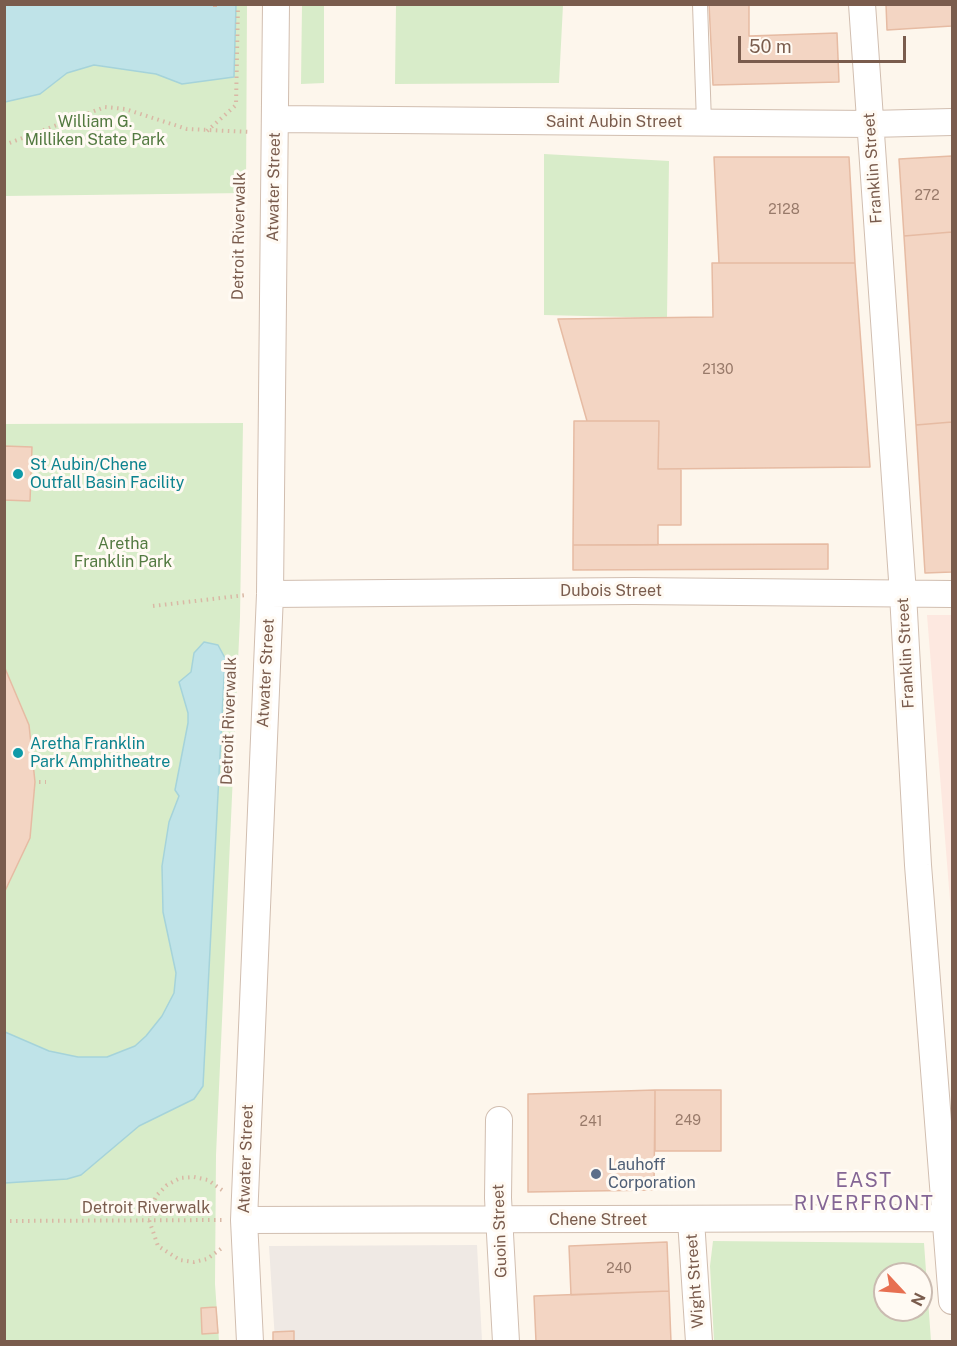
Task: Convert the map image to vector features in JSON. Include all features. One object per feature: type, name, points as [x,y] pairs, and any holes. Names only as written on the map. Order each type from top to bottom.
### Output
[{"type":"street","name":"Atwater Street","points":[[250,1341],[234,1214],[254,592],[264,120],[276,4]]},
{"type":"street","name":"Franklin Street","points":[[862,4],[903,594],[918,866],[950,1218],[952,1301]]},
{"type":"street","name":"Saint Aubin Street","points":[[264,120],[870,124],[952,122]]},
{"type":"street","name":"Dubois Street","points":[[254,592],[634,591],[952,594]]},
{"type":"street","name":"Guoin Street","points":[[499,1120],[499,1219],[506,1341]]},
{"type":"street","name":"Chene Street","points":[[234,1214],[499,1219],[950,1218]]},
{"type":"street","name":"Wight Street","points":[[691,1220],[699,1341]]},
{"type":"lane","points":[[699,4],[704,123]]},
{"type":"path","points":[[207,131],[236,105],[238,4]]},
{"type":"path","points":[[4,144],[45,132],[77,116],[105,107],[124,109],[179,127],[207,131],[252,132]]},
{"type":"path","points":[[252,143],[252,132],[264,120]]},
{"type":"path","points":[[246,605],[254,592]]},
{"type":"path","points":[[153,606],[254,592]]},
{"type":"path","points":[[39,782],[46,782]]},
{"type":"path","points":[[223,1191],[208,1180],[194,1176],[180,1178],[166,1185],[157,1195],[150,1208],[149,1220],[158,1246],[180,1260],[194,1262],[207,1259],[223,1247]]},
{"type":"path","name":"Detroit Riverwalk","points":[[223,1180],[223,1197]]},
{"type":"path","name":"Detroit Riverwalk","points":[[4,1221],[223,1220],[234,1214]]},
{"type":"shaded area","points":[[927,615],[952,615],[952,925]]},
{"type":"shaded area","points":[[477,1245],[482,1341],[275,1341],[269,1246]]},
{"type":"green space","name":"William G. Milliken State Park","points":[[236,5],[247,5],[246,193],[5,196],[4,102],[40,94],[67,73],[94,65],[156,74],[182,84],[206,80],[236,35]]},
{"type":"green space","points":[[302,5],[324,5],[324,83],[301,84]]},
{"type":"green space","points":[[396,5],[563,5],[559,83],[395,84]]},
{"type":"green space","points":[[544,154],[669,161],[667,318],[544,315]]},
{"type":"green space","name":"Aretha Franklin Park","points":[[243,423],[240,617],[216,1155],[215,1284],[219,1341],[5,1341],[4,424]]},
{"type":"green space","points":[[713,1241],[924,1243],[925,1262],[873,1262],[873,1322],[930,1322],[931,1341],[714,1341],[710,1266]]},
{"type":"water","points":[[4,5],[236,5],[234,77],[182,84],[156,74],[94,65],[67,73],[40,94],[5,102]]},
{"type":"water","points":[[204,642],[218,645],[225,658],[203,1086],[194,1099],[139,1126],[81,1175],[67,1179],[5,1183],[5,1032],[49,1051],[78,1057],[107,1057],[135,1046],[146,1036],[162,1016],[174,993],[176,973],[163,912],[162,866],[169,822],[179,796],[175,790],[188,723],[188,713],[179,682],[191,672],[194,653]]},
{"type":"building","points":[[709,4],[749,4],[749,36],[837,33],[839,82],[713,85]]},
{"type":"building","points":[[886,4],[952,4],[952,26],[887,30]]},
{"type":"building","points":[[952,156],[952,232],[904,236],[899,159]]},
{"type":"building","points":[[714,157],[849,157],[855,263],[719,263]]},
{"type":"building","points":[[952,232],[952,422],[916,425],[904,236]]},
{"type":"building","points":[[712,263],[855,263],[870,467],[658,469],[659,421],[587,421],[558,319],[713,317]]},
{"type":"building","points":[[574,421],[659,421],[658,469],[681,469],[681,525],[658,525],[658,545],[573,545]]},
{"type":"building","points":[[952,422],[952,572],[925,573],[916,425]]},
{"type":"building","name":"St Aubin/Chene Outfall Basin Facility","points":[[4,446],[32,447],[30,501],[4,500]]},
{"type":"building","points":[[828,544],[828,569],[573,570],[573,545]]},
{"type":"building","name":"Aretha Franklin Park Amphitheatre","points":[[4,666],[29,725],[35,782],[30,838],[4,893]]},
{"type":"building","points":[[655,1090],[654,1190],[528,1192],[528,1094]]},
{"type":"building","points":[[655,1090],[721,1090],[721,1151],[655,1151]]},
{"type":"building","points":[[667,1242],[669,1291],[571,1295],[569,1246]]},
{"type":"building","points":[[669,1291],[671,1342],[536,1342],[534,1296]]},
{"type":"building","points":[[216,1307],[218,1333],[202,1334],[201,1308]]},
{"type":"building","points":[[294,1331],[294,1342],[273,1342],[273,1332]]},
{"type":"place","name":"St Aubin/Chene Outfall Basin Facility","points":[[18,474]]},
{"type":"place","name":"Aretha Franklin Park Amphitheatre","points":[[18,753]]},
{"type":"place","name":"Lauhoff Corporation","points":[[596,1174]]},
{"type":"district","name":"EAST RIVERFRONT","points":[[864,1192]]}]
